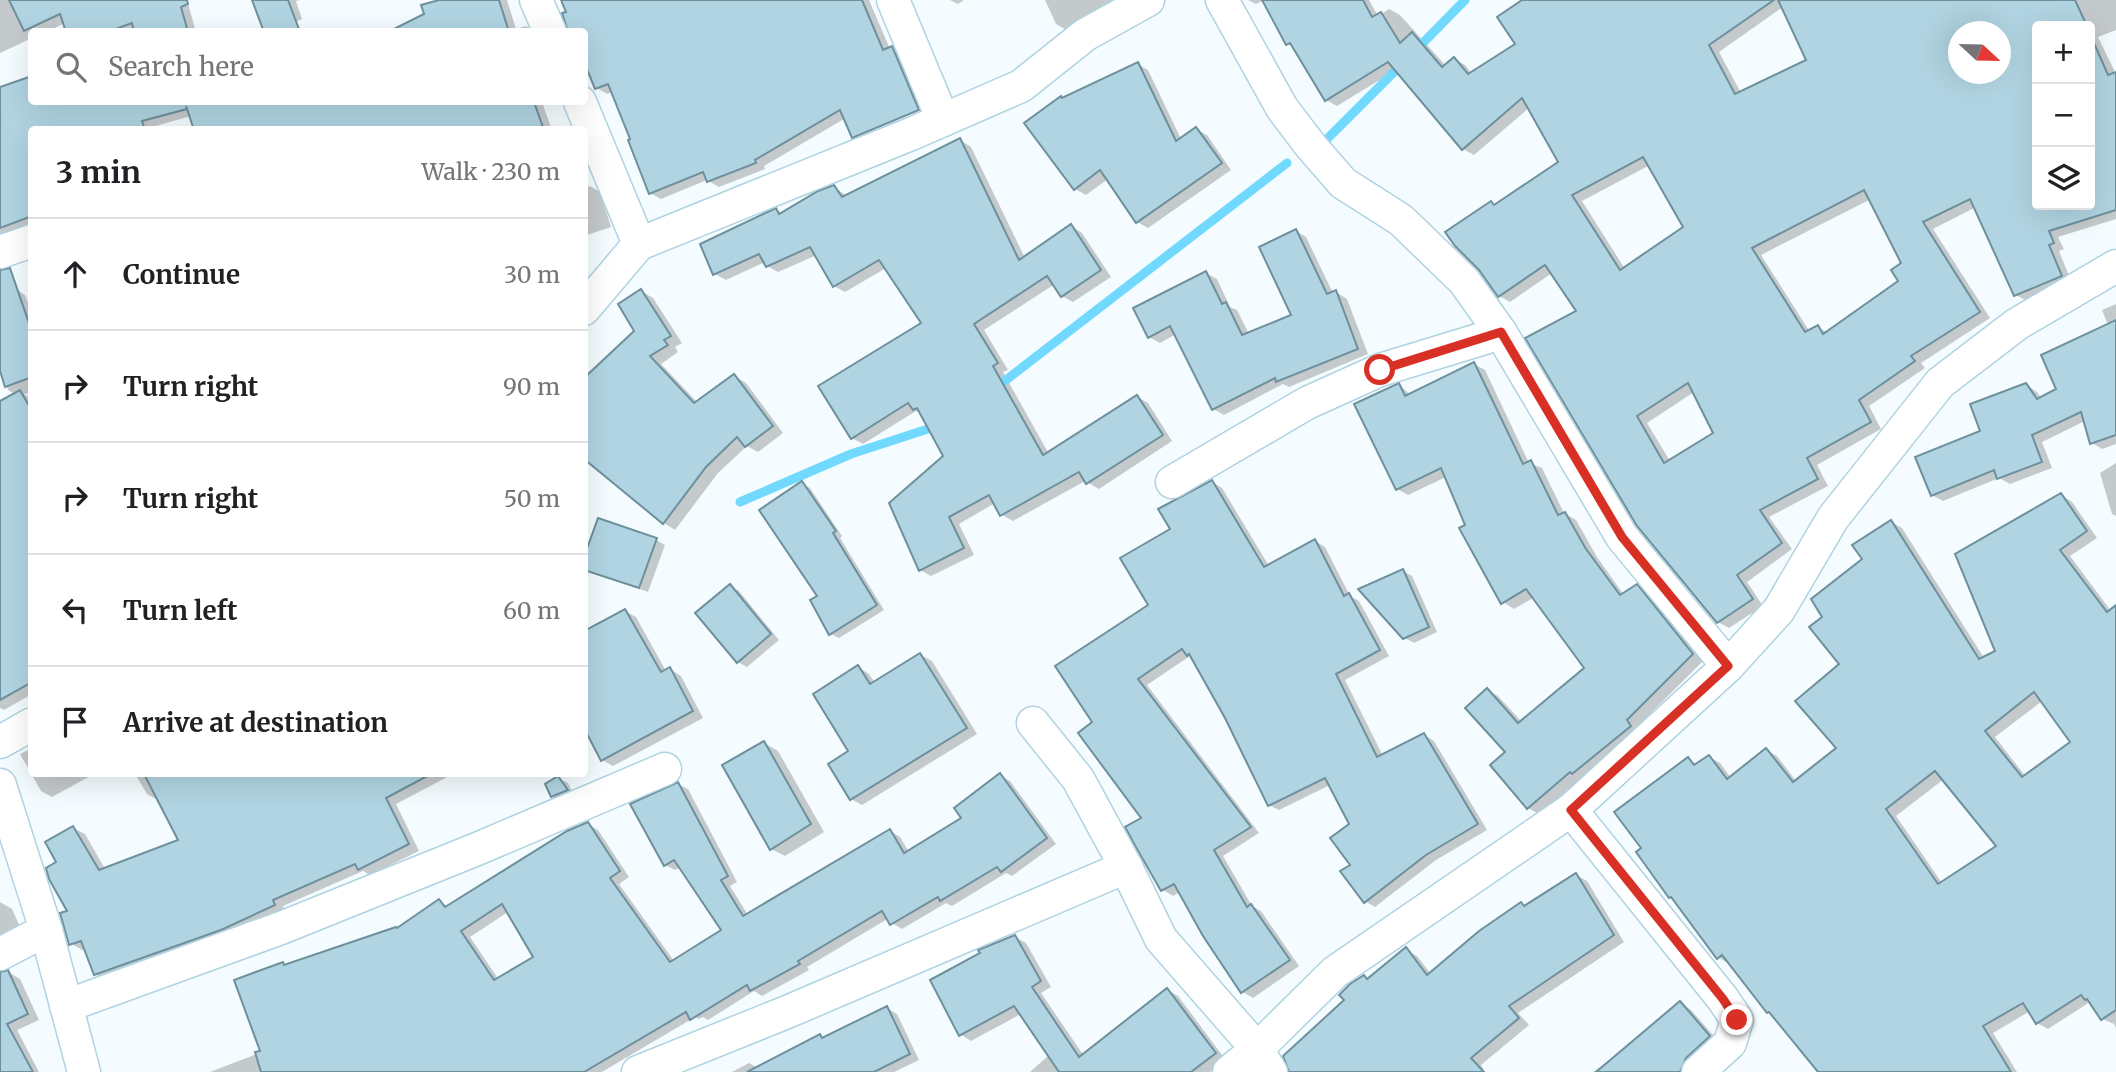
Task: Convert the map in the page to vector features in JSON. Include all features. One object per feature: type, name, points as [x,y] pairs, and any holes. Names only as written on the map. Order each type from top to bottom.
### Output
[{"type":"street","points":[[536,0],[548,28]]},
{"type":"street","points":[[892,0],[943,120]]},
{"type":"street","points":[[588,304],[639,244],[1021,86],[1084,35],[1148,0]]},
{"type":"street","points":[[1222,0],[1282,108],[1310,145],[1343,183],[1401,220],[1464,281],[1501,332],[1622,537],[1728,666]]},
{"type":"street","points":[[581,105],[639,244]]},
{"type":"street","points":[[0,252],[28,242]]},
{"type":"street","points":[[1229,1072],[1264,1060],[1335,972],[1571,810],[1728,666],[1779,610],[1833,518],[1940,383],[2017,324],[2116,266]]},
{"type":"street","points":[[1172,482],[1320,398],[1380,370],[1501,332]]},
{"type":"street","points":[[1032,723],[1078,779],[1161,939],[1264,1060]]},
{"type":"street","points":[[0,742],[28,726]]},
{"type":"street","points":[[66,1006],[281,928],[664,769]]},
{"type":"street","points":[[0,785],[46,930],[84,1072]]},
{"type":"street","points":[[1571,810],[1737,1020],[1730,1043],[1698,1072]]},
{"type":"street","points":[[638,1072],[787,1012],[1126,867]]},
{"type":"street","points":[[0,954],[46,930]]},
{"type":"building","points":[[9,0],[187,0],[188,4],[181,7],[187,28],[133,28],[132,23],[118,28],[65,28],[60,14],[24,31]]},
{"type":"building","points":[[252,0],[288,0],[298,28],[262,28]]},
{"type":"building","points":[[439,0],[499,0],[508,28],[396,28],[424,14],[421,5]]},
{"type":"building","points":[[561,0],[862,0],[883,50],[892,46],[919,110],[852,138],[840,110],[755,160],[756,163],[707,182],[703,172],[649,194],[608,84],[595,89],[588,72],[588,28],[567,28],[562,13],[566,12]]},
{"type":"building","points":[[1262,0],[1363,0],[1372,17],[1381,12],[1400,43],[1412,32],[1442,67],[1454,57],[1468,74],[1515,44],[1497,17],[1522,0],[1774,0],[1709,45],[1735,94],[1806,60],[1778,0],[2075,0],[2085,21],[2032,21],[2032,210],[2095,210],[2095,45],[2108,75],[2116,72],[2116,210],[2049,231],[2054,243],[2049,245],[2062,276],[2014,296],[1970,199],[1923,222],[1980,312],[1911,356],[1915,361],[1859,400],[1871,422],[1807,458],[1818,479],[1760,510],[1782,543],[1737,575],[1753,599],[1717,623],[1637,526],[1525,338],[1576,311],[1545,265],[1498,297],[1479,270],[1445,232],[1491,201],[1494,205],[1558,162],[1522,98],[1462,150],[1388,62],[1325,101],[1290,43],[1286,45]],"holes":[[[1643,157],[1683,227],[1620,270],[1572,195]],[[1864,190],[1901,263],[1891,270],[1898,281],[1823,334],[1818,325],[1805,332],[1752,248]],[[1688,383],[1713,433],[1664,463],[1637,416]]]},
{"type":"building","points":[[1138,62],[1176,141],[1196,127],[1222,163],[1136,223],[1100,170],[1074,190],[1024,123],[1061,96],[1062,98]]},
{"type":"building","points":[[28,77],[28,105],[535,105],[543,126],[193,126],[187,109],[142,121],[144,126],[28,126],[28,218],[0,228],[0,87]]},
{"type":"building","points":[[960,138],[1019,260],[1071,224],[1101,270],[1061,297],[1047,276],[974,324],[998,363],[993,366],[1043,455],[1137,395],[1163,435],[1086,484],[1079,472],[1000,516],[989,495],[949,517],[964,548],[919,571],[889,503],[943,456],[917,408],[913,410],[908,403],[851,439],[818,386],[921,323],[879,260],[833,287],[810,247],[766,267],[759,254],[713,275],[700,244],[776,208],[779,214],[818,191],[834,185],[842,197]]},
{"type":"building","points":[[1296,229],[1327,294],[1336,290],[1358,349],[1276,382],[1275,378],[1212,410],[1170,326],[1148,338],[1133,308],[1206,271],[1222,304],[1226,302],[1242,335],[1291,315],[1259,247]]},
{"type":"building","points":[[10,268],[28,320],[28,378],[5,387],[0,371],[0,270]]},
{"type":"building","points":[[641,289],[671,336],[664,340],[668,345],[650,356],[694,403],[734,374],[773,426],[745,447],[737,437],[706,467],[663,524],[588,462],[588,374],[634,331],[618,304]]},
{"type":"building","points":[[2116,320],[2116,435],[2090,444],[2081,412],[2032,435],[2042,462],[1997,479],[1994,470],[1931,496],[1915,457],[1980,431],[1970,404],[2026,383],[2037,399],[2056,389],[2041,355]]},
{"type":"building","points":[[1474,362],[1523,464],[1531,460],[1558,515],[1565,512],[1586,549],[1620,595],[1637,584],[1693,654],[1627,720],[1631,726],[1527,809],[1490,765],[1505,752],[1465,708],[1487,688],[1518,723],[1584,668],[1526,589],[1501,604],[1459,528],[1465,525],[1441,468],[1396,490],[1354,404],[1399,383],[1405,396]]},
{"type":"building","points":[[20,390],[28,404],[28,684],[0,700],[0,401]]},
{"type":"building","points":[[1212,480],[1264,567],[1315,539],[1344,596],[1349,593],[1380,650],[1336,674],[1377,757],[1424,733],[1478,824],[1426,855],[1364,903],[1340,871],[1350,865],[1330,838],[1349,824],[1325,778],[1268,806],[1225,718],[1189,654],[1187,656],[1182,649],[1138,679],[1251,827],[1214,850],[1247,907],[1251,904],[1290,960],[1241,993],[1203,936],[1174,884],[1161,891],[1137,849],[1125,827],[1141,818],[1078,733],[1092,722],[1055,666],[1148,605],[1120,558],[1170,529],[1158,509]]},
{"type":"building","points":[[802,481],[836,531],[833,533],[877,605],[829,635],[810,600],[817,596],[759,510]]},
{"type":"building","points":[[2061,493],[2087,531],[2060,550],[2107,612],[2116,605],[2116,1010],[2101,1020],[2087,999],[2081,995],[2036,1024],[2023,1003],[1983,1026],[2011,1072],[1818,1072],[1722,955],[1717,959],[1671,897],[1669,898],[1636,852],[1641,848],[1614,812],[1688,757],[1694,765],[1709,755],[1727,779],[1766,748],[1793,782],[1836,748],[1795,701],[1839,664],[1809,627],[1822,617],[1811,599],[1862,559],[1852,545],[1891,520],[1979,659],[1995,651],[1955,554]],"holes":[[[2034,692],[2070,742],[2022,777],[1985,731]],[[1935,771],[1996,846],[1938,884],[1886,809]]]},
{"type":"building","points":[[598,518],[657,538],[639,588],[588,571],[588,546]]},
{"type":"building","points":[[1403,569],[1429,627],[1403,639],[1358,589]]},
{"type":"building","points":[[730,584],[771,634],[737,663],[695,613]]},
{"type":"building","points":[[625,609],[661,672],[670,667],[693,711],[601,761],[588,736],[588,629]]},
{"type":"building","points":[[920,653],[967,728],[850,800],[828,764],[848,751],[813,694],[858,665],[870,684]]},
{"type":"building","points":[[764,741],[811,824],[770,850],[722,765]]},
{"type":"building","points":[[1000,773],[1047,838],[1001,872],[997,867],[940,901],[938,897],[890,925],[882,911],[798,961],[800,964],[750,991],[747,985],[690,1020],[686,1012],[584,1072],[261,1072],[255,1052],[260,1051],[234,980],[283,962],[284,965],[397,928],[439,899],[445,907],[567,831],[588,822],[620,871],[610,878],[670,962],[721,930],[674,860],[664,866],[630,804],[678,782],[728,876],[721,880],[743,916],[890,829],[904,853],[961,818],[954,808]],"holes":[[[502,904],[533,957],[494,980],[461,931]]]},
{"type":"building","points":[[146,777],[425,777],[386,798],[409,844],[358,870],[355,864],[273,900],[275,905],[221,930],[94,975],[81,941],[69,945],[60,913],[67,911],[49,879],[46,868],[56,862],[45,842],[73,826],[99,870],[178,840]]},
{"type":"building","points":[[559,777],[568,790],[551,797],[545,784]]},
{"type":"building","points":[[1576,873],[1614,935],[1509,1006],[1519,1018],[1471,1058],[1484,1072],[1289,1072],[1283,1056],[1344,1000],[1339,995],[1350,984],[1364,975],[1367,979],[1406,947],[1427,975],[1479,931],[1521,902],[1524,906]]},
{"type":"building","points":[[1015,935],[1041,981],[1032,987],[1079,1057],[1167,988],[1216,1053],[1191,1072],[1059,1072],[1014,1006],[959,1036],[930,980],[980,953],[978,950]]},
{"type":"building","points":[[8,970],[28,1014],[7,1024],[33,1072],[0,1072],[0,972]]},
{"type":"building","points":[[1680,1001],[1710,1036],[1686,1058],[1680,1072],[1596,1072]]},
{"type":"building","points":[[887,1006],[910,1054],[874,1072],[747,1072],[820,1034],[822,1038]]},
{"type":"waterway","points":[[1414,52],[1465,0]]},
{"type":"waterway","points":[[1324,142],[1402,64]]},
{"type":"waterway","points":[[993,390],[1287,163]]},
{"type":"waterway","points":[[740,502],[851,454],[937,426]]},
{"type":"route","points":[[1380,370],[1501,332],[1622,537],[1728,666],[1571,810],[1737,1020]]}]
